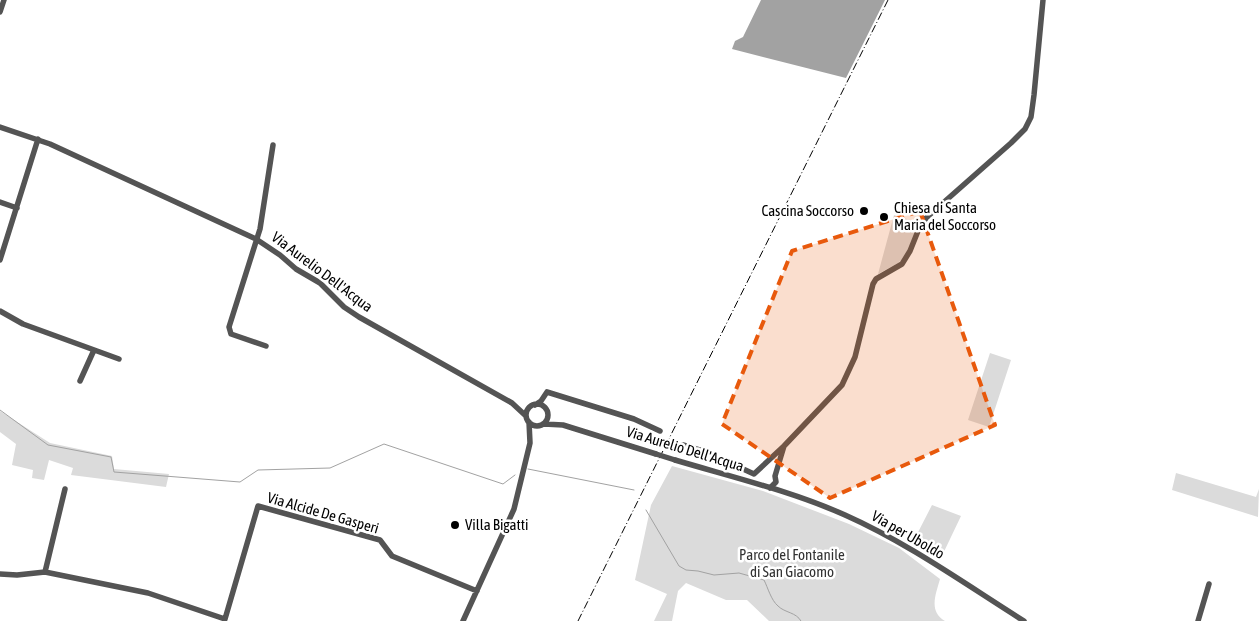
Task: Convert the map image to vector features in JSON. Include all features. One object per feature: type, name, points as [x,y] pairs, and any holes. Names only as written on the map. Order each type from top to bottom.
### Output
[{"type":"street","points":[[0,12],[4,0]]},
{"type":"street","points":[[683,445],[706,452],[754,474],[784,446],[842,385],[855,357],[874,281],[902,264],[926,218],[1011,144],[1025,129],[1031,116],[1033,102],[1043,0]]},
{"type":"street","name":"Via Aurelio Dell'Acqua","points":[[0,127],[38,139],[256,239],[276,252],[296,269],[320,283],[344,307],[370,325],[512,403],[520,406],[532,406]]},
{"type":"street","points":[[0,260],[38,139]]},
{"type":"street","points":[[266,346],[233,335],[229,331],[263,217],[274,145]]},
{"type":"street","points":[[0,202],[17,208]]},
{"type":"street","points":[[0,311],[23,324],[119,359]]},
{"type":"street","points":[[80,381],[94,350]]},
{"type":"street","points":[[530,443],[529,422],[526,416],[532,406],[541,401],[547,392]]},
{"type":"street","points":[[463,621],[510,518],[530,443],[535,432],[548,417],[547,392]]},
{"type":"street","points":[[547,392],[634,419],[660,431]]},
{"type":"street","name":"Via Aurelio Dell'Acqua","points":[[512,403],[526,416]]},
{"type":"street","points":[[532,406],[540,405],[547,410]]},
{"type":"street","name":"Via Aurelio Dell'Acqua","points":[[547,410],[563,425]]},
{"type":"street","points":[[529,422],[535,426],[542,425]]},
{"type":"street","name":"Via Aurelio Dell'Acqua","points":[[542,425],[563,425],[770,488]]},
{"type":"street","points":[[770,488],[776,482],[775,476],[784,446]]},
{"type":"street","points":[[45,572],[65,488]]},
{"type":"street","name":"Via per Uboldo","points":[[770,488],[820,505],[880,532],[1024,621]]},
{"type":"street","name":"Via Alcide De Gasperi","points":[[0,574],[17,575],[45,572],[148,593],[226,620],[258,506],[380,540],[392,556],[477,591]]},
{"type":"street","points":[[1198,621],[1209,584]]},
{"type":"highlighted area","points":[[920,211],[995,425],[830,498],[722,424],[792,251]]},
{"type":"green space","points":[[894,215],[920,223],[905,257],[878,274]]},
{"type":"green space","points":[[990,353],[1011,360],[989,427],[968,420]]},
{"type":"green space","points":[[0,411],[50,443],[112,456],[114,469],[169,474],[166,487],[71,475],[73,468],[49,460],[44,480],[32,478],[33,470],[12,465],[16,444],[0,432]]},
{"type":"green space","name":"Parco del Fontanile di San Giacomo","points":[[672,466],[763,491],[849,524],[899,548],[940,579],[935,596],[935,607],[936,612],[945,621],[769,621],[747,600],[726,600],[686,583],[678,591],[672,621],[654,621],[667,594],[635,580],[651,505]]},
{"type":"green space","points":[[1176,473],[1256,497],[1259,489],[1258,517],[1172,490]]},
{"type":"green space","points":[[932,505],[961,516],[940,560],[912,544]]},
{"type":"shaded area","points":[[761,0],[885,0],[846,78],[732,49],[735,41],[743,37]]},
{"type":"waterway","points":[[0,410],[48,445],[111,457],[114,472],[240,482],[258,470],[330,468],[384,444],[503,484],[515,475]]},
{"type":"waterway","points":[[528,469],[634,490]]},
{"type":"waterway","points":[[646,510],[679,566],[686,570],[714,575],[739,573],[764,580],[776,603],[801,621]]},
{"type":"railway","points":[[578,621],[888,0]]},
{"type":"place","name":"Cascina Soccorso","points":[[864,211]]},
{"type":"place","name":"Chiesa di Santa Maria del Soccorso","points":[[884,217]]},
{"type":"place","name":"Villa Bigatti","points":[[455,525]]}]
